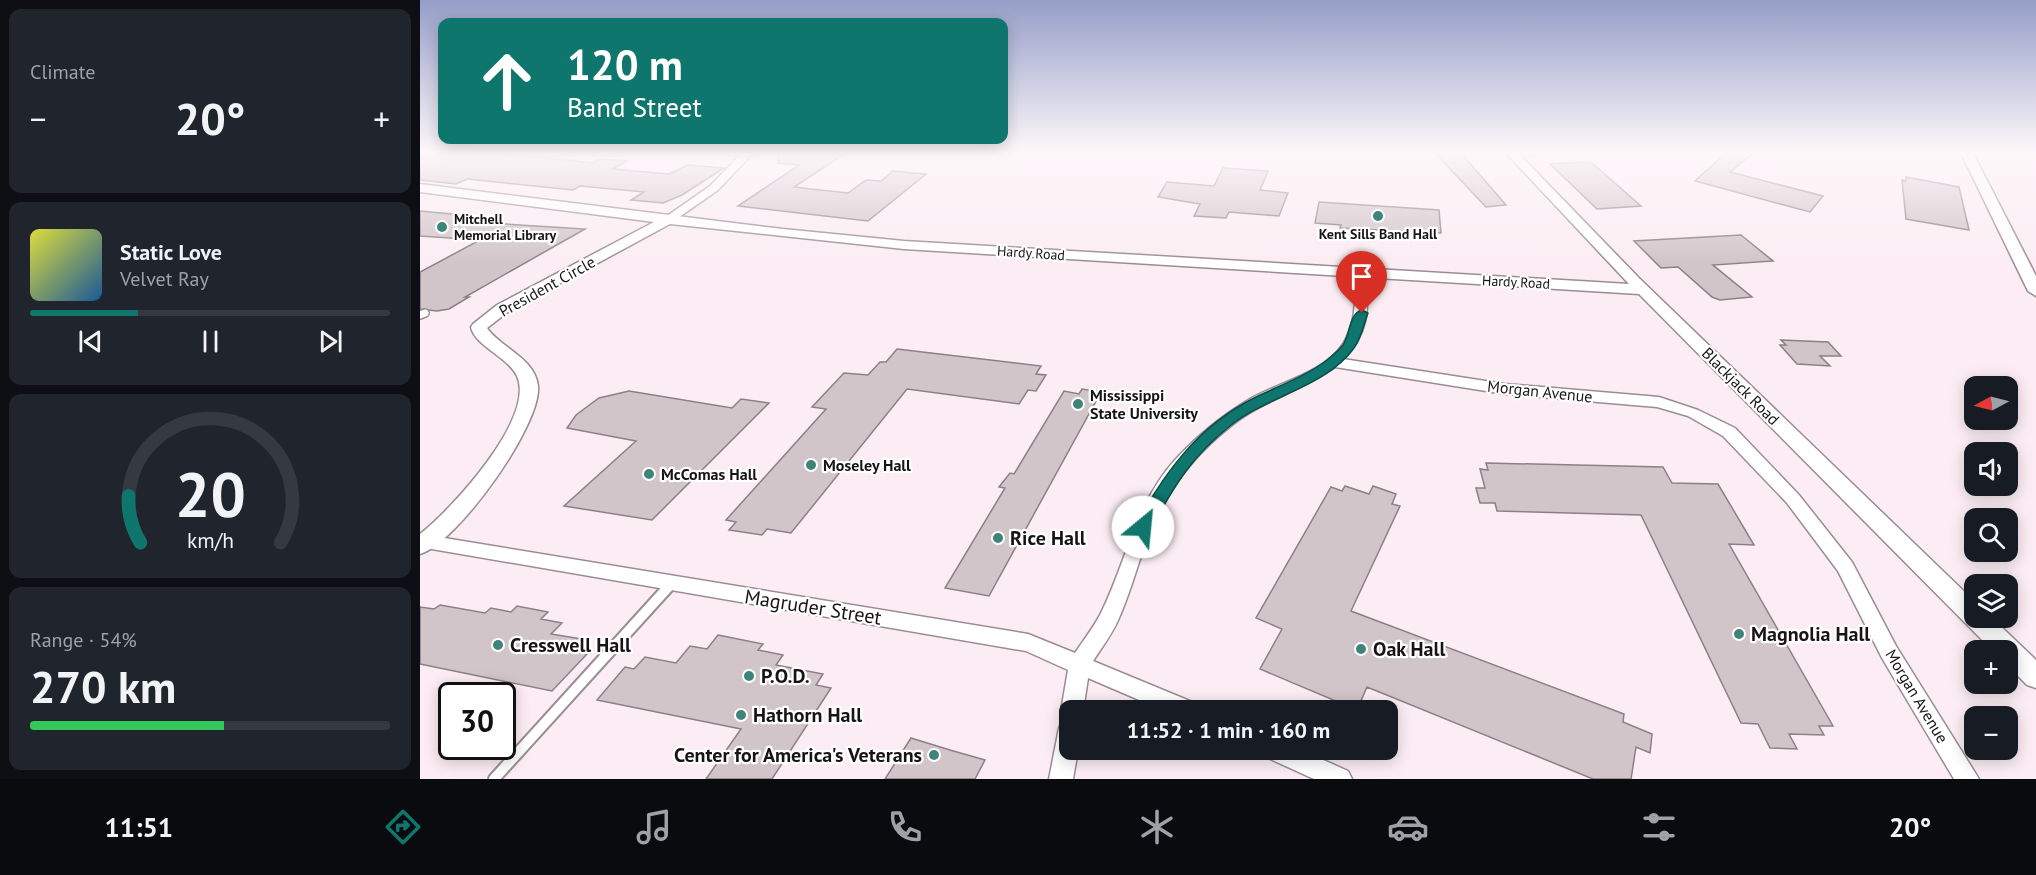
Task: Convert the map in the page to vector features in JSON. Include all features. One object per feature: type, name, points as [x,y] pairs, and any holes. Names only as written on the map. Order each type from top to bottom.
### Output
[{"type":"street","name":"Hardy Road","points":[[431,189],[671,218],[759,231],[907,245],[1644,290]]},
{"type":"street","points":[[671,218],[712,189]]},
{"type":"street","name":"Blackjack Road","points":[[1546,189],[1644,290],[1964,606]]},
{"type":"street","points":[[1985,189],[2036,291]]},
{"type":"street","name":"President Circle","points":[[423,544],[463,505],[490,471],[518,427],[528,404],[529,384],[525,376],[514,362],[480,332],[479,327],[502,308],[671,218]]},
{"type":"street","points":[[1074,700],[1080,663],[1109,618],[1143,527],[1163,489],[1181,464],[1226,422],[1256,402],[1315,374],[1349,346],[1362,313],[1361,273]]},
{"type":"street","name":"Morgan Avenue","points":[[1332,362],[1505,389],[1659,402],[1693,412],[1729,432],[1793,499],[1845,567],[1889,652],[1967,779]]},
{"type":"street","name":"Magruder Street","points":[[423,544],[1028,643],[1164,700]]},
{"type":"street","name":"Blackjack Road","points":[[1986,628],[2036,677]]},
{"type":"street","points":[[1061,779],[1064,760]]},
{"type":"street","points":[[1298,760],[1340,779]]},
{"type":"lane","points":[[494,779],[671,584]]},
{"type":"building","points":[[616,189],[691,189],[663,203],[631,200],[644,192]]},
{"type":"building","points":[[763,189],[815,189],[848,193],[853,189],[907,189],[868,221],[738,206]]},
{"type":"building","points":[[1163,189],[1260,189],[1288,193],[1279,216],[1229,212],[1226,218],[1194,216],[1200,204],[1158,197]]},
{"type":"building","points":[[1469,189],[1492,189],[1506,205],[1486,207]]},
{"type":"building","points":[[1576,189],[1622,189],[1641,206],[1597,209]]},
{"type":"building","points":[[1726,189],[1797,189],[1823,196],[1810,212]]},
{"type":"building","points":[[1903,189],[1960,189],[1969,230],[1906,219]]},
{"type":"building","name":"Kent Sills Band Hall","points":[[1319,202],[1439,210],[1441,233],[1340,228],[1341,225],[1315,223]]},
{"type":"building","points":[[420,211],[463,215],[457,218],[477,220],[474,222],[585,229],[465,297],[469,297],[449,309],[437,311],[420,309],[420,272],[480,240],[420,236]]},
{"type":"building","points":[[1741,235],[1773,261],[1713,265],[1752,297],[1720,300],[1712,297],[1678,267],[1661,268],[1634,241]]},
{"type":"building","points":[[1781,340],[1828,342],[1841,356],[1820,356],[1830,366],[1797,364],[1780,345],[1786,345]]},
{"type":"building","name":"Moseley Hall","points":[[897,349],[1041,366],[1036,374],[1046,375],[1036,391],[1028,390],[1019,404],[907,389],[791,533],[767,529],[762,535],[729,530],[736,522],[726,520],[826,409],[812,407],[844,373],[868,375],[880,362],[886,362]]},
{"type":"building","name":"Rice Hall","points":[[1082,389],[1101,392],[989,596],[945,588],[1005,488],[999,487],[1010,473],[1014,474],[1064,391],[1079,394]]},
{"type":"building","name":"McComas Hall","points":[[629,391],[732,408],[741,399],[769,403],[652,520],[564,506],[636,441],[567,428],[576,415],[599,398]]},
{"type":"building","name":"Magnolia Hall","points":[[1486,463],[1663,467],[1672,483],[1718,484],[1754,545],[1729,544],[1833,726],[1819,726],[1824,735],[1789,734],[1797,749],[1770,748],[1758,724],[1741,723],[1641,515],[1497,511],[1495,503],[1480,503],[1476,488],[1485,488],[1480,469],[1488,470]]},
{"type":"building","name":"Oak Hall","points":[[1345,486],[1369,494],[1373,486],[1396,494],[1392,504],[1400,506],[1351,611],[1624,714],[1623,722],[1652,734],[1650,753],[1636,747],[1631,779],[1593,779],[1367,687],[1361,700],[1333,700],[1260,669],[1282,629],[1256,618],[1331,487],[1342,491]]},
{"type":"building","name":"Cresswell Hall","points":[[440,605],[485,613],[491,608],[511,612],[517,606],[548,612],[541,619],[562,623],[551,634],[582,639],[571,651],[587,654],[552,691],[420,664],[420,607],[434,609]]},
{"type":"building","name":"Hathorn Hall","points":[[718,635],[763,644],[758,650],[783,655],[776,665],[823,674],[816,685],[831,688],[772,779],[706,779],[741,729],[597,700],[625,667],[634,669],[645,657],[676,663],[690,646],[707,649]]},
{"type":"building","name":"Center for America's Veterans","points":[[911,738],[985,760],[975,779],[885,779]]},
{"type":"place","name":"Kent Sills Band Hall","points":[[1378,216]]},
{"type":"place","name":"Mitchell Memorial Library","points":[[442,227]]},
{"type":"place","name":"Mississippi State University","points":[[1078,404]]},
{"type":"place","name":"Moseley Hall","points":[[811,465]]},
{"type":"place","name":"McComas Hall","points":[[649,474]]},
{"type":"place","name":"Rice Hall","points":[[998,538]]},
{"type":"place","name":"Magnolia Hall","points":[[1739,634]]},
{"type":"place","name":"Cresswell Hall","points":[[498,645]]},
{"type":"place","name":"Oak Hall","points":[[1361,649]]},
{"type":"place","name":"P.O.D.","points":[[749,676]]},
{"type":"place","name":"Hathorn Hall","points":[[741,715]]},
{"type":"place","name":"Center for America's Veterans","points":[[934,755]]},
{"type":"route","points":[[1143,527],[1163,489],[1181,464],[1203,442],[1226,422],[1256,402],[1315,374],[1332,362],[1349,346],[1362,313]]}]
